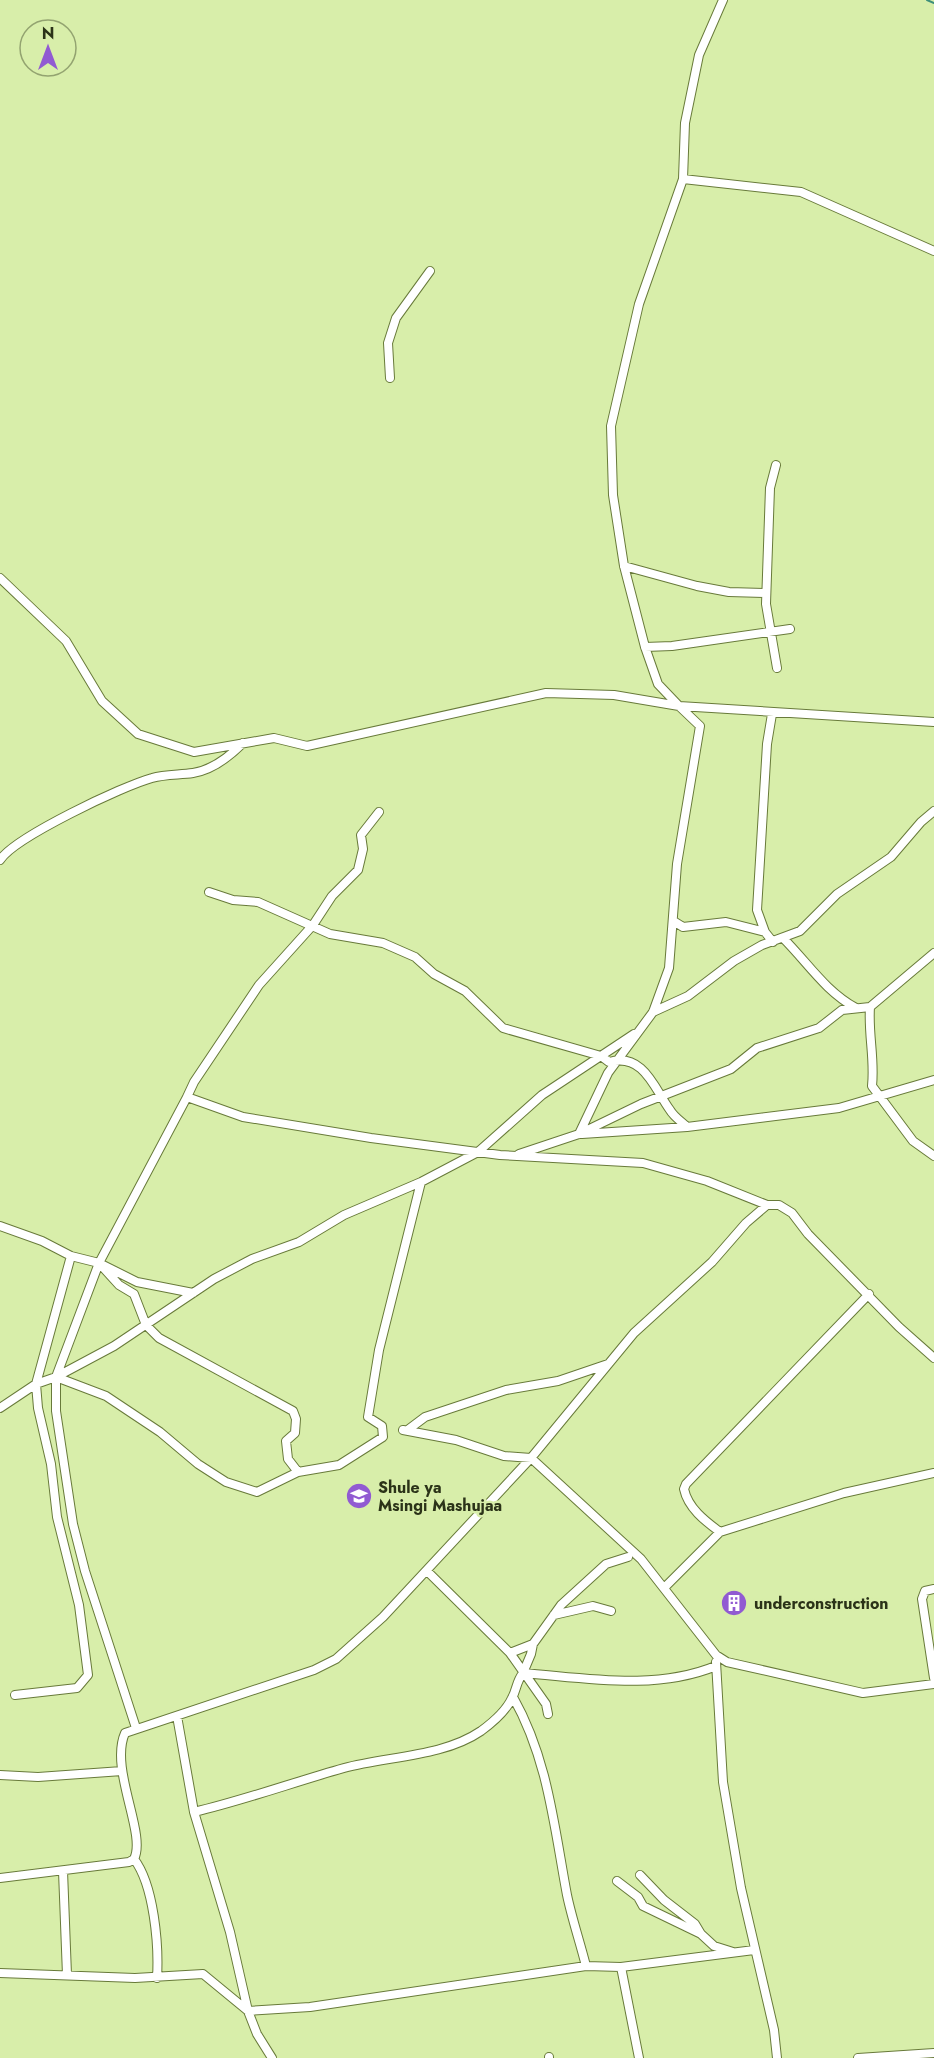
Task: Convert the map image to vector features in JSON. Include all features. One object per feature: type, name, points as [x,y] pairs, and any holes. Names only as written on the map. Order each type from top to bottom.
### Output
[{"type":"street","points":[[579,1134],[617,1060],[653,1012],[669,968],[675,922],[677,864],[700,726],[658,684],[645,647],[624,566],[613,495],[611,426],[639,304],[683,179],[686,123],[699,55],[723,0]]},
{"type":"street","points":[[683,179],[801,192],[934,251]]},
{"type":"street","points":[[390,378],[388,344],[396,318],[430,271]]},
{"type":"street","points":[[776,465],[770,488],[766,594],[769,632],[777,668]]},
{"type":"street","points":[[624,566],[697,586],[729,592],[766,594]]},
{"type":"street","points":[[0,578],[66,641],[102,701],[138,734],[194,752],[274,738],[307,746],[546,693],[614,695],[679,706],[772,714],[934,722]]},
{"type":"street","points":[[645,647],[672,646],[790,629]]},
{"type":"street","points":[[772,714],[766,744],[757,910],[765,932],[773,942]]},
{"type":"street","points":[[0,860],[47,826],[107,794],[154,777],[196,773],[227,759],[243,743]]},
{"type":"street","points":[[653,1012],[688,996],[734,961],[800,931],[837,894],[891,856],[934,811]]},
{"type":"street","points":[[136,1728],[85,1571],[73,1524],[56,1411],[56,1377],[99,1263],[194,1082],[259,985],[313,925],[332,896],[358,870],[363,849],[361,835],[379,812]]},
{"type":"street","points":[[209,892],[234,900],[258,902],[330,934],[383,943],[415,957],[434,974],[465,991],[503,1028],[601,1056],[609,1062],[617,1060],[650,1075],[670,1111],[687,1127]]},
{"type":"street","points":[[675,922],[683,927],[726,922],[765,932]]},
{"type":"street","points":[[783,939],[822,984],[856,1008]]},
{"type":"street","points":[[515,1155],[579,1134],[662,1095],[731,1069],[757,1048],[819,1028],[842,1010],[870,1007],[934,953]]},
{"type":"street","points":[[870,1007],[869,1034],[874,1064],[872,1086],[878,1098],[913,1141],[934,1156]]},
{"type":"street","points":[[0,1408],[36,1384],[56,1377],[114,1346],[193,1293],[252,1259],[299,1242],[344,1215],[421,1182],[478,1152],[542,1095],[640,1031]]},
{"type":"street","points":[[579,1134],[602,1135],[687,1127],[839,1108],[934,1080]]},
{"type":"street","points":[[187,1098],[243,1116],[289,1125],[478,1152],[643,1163],[707,1180],[767,1205],[779,1205],[792,1213],[808,1234],[899,1327],[934,1358]]},
{"type":"street","points":[[56,1377],[106,1396],[160,1432],[198,1464],[226,1482],[257,1492],[298,1472],[339,1465],[383,1437],[382,1426],[368,1417],[379,1350],[421,1182]]},
{"type":"street","points":[[134,1859],[137,1844],[122,1771],[121,1742],[125,1733],[314,1670],[336,1659],[383,1617],[531,1458],[633,1333],[712,1262],[746,1223],[767,1205]]},
{"type":"street","points":[[0,1226],[42,1241],[71,1256],[99,1263],[137,1282],[193,1293]]},
{"type":"street","points":[[15,1695],[77,1688],[88,1675],[79,1605],[57,1517],[51,1464],[38,1408],[36,1384],[71,1256]]},
{"type":"street","points":[[99,1263],[119,1285],[134,1294],[146,1325],[159,1338],[293,1411],[296,1419],[295,1433],[286,1442],[288,1459],[298,1472]]},
{"type":"street","points":[[720,1532],[703,1519],[689,1502],[685,1493],[686,1484],[869,1294]]},
{"type":"street","points":[[608,1364],[558,1381],[506,1390],[425,1417],[406,1429],[504,1456],[531,1458],[641,1559],[716,1655],[727,1662],[863,1693],[934,1684]]},
{"type":"street","points":[[665,1587],[720,1532],[844,1493],[934,1473]]},
{"type":"street","points":[[194,1812],[239,1801],[346,1767],[451,1745],[480,1732],[498,1717],[513,1697],[515,1683],[523,1673],[532,1644],[561,1605],[606,1564],[628,1557]]},
{"type":"street","points":[[427,1571],[510,1653],[546,1704],[548,1714]]},
{"type":"street","points":[[934,1589],[925,1591],[922,1599],[934,1678]]},
{"type":"street","points":[[554,1615],[593,1606],[611,1611]]},
{"type":"street","points":[[510,1653],[532,1644]]},
{"type":"street","points":[[716,1655],[723,1782],[754,1950],[774,2030],[777,2058]]},
{"type":"street","points":[[523,1673],[619,1681],[659,1681],[696,1674],[716,1665]]},
{"type":"street","points":[[513,1697],[527,1722],[542,1762],[568,1897],[586,1966]]},
{"type":"street","points":[[177,1716],[194,1812],[230,1932],[248,2011],[257,2034],[272,2058]]},
{"type":"street","points":[[0,1775],[38,1777],[122,1771]]},
{"type":"street","points":[[0,1878],[63,1871],[134,1859]]},
{"type":"street","points":[[134,1859],[144,1871],[152,1912],[157,1978]]},
{"type":"street","points":[[63,1871],[67,1975]]},
{"type":"street","points":[[640,1875],[664,1900],[694,1924],[714,1946],[736,1953]]},
{"type":"street","points":[[617,1881],[638,1897],[643,1906],[701,1934]]},
{"type":"street","points":[[0,1972],[157,1978],[203,1974],[248,2011],[310,2007],[586,1966],[621,1967],[754,1950]]},
{"type":"street","points":[[621,1967],[639,2058]]},
{"type":"street","points":[[858,2058],[934,2052]]},
{"type":"waterway","points":[[927,0],[934,3]]},
{"type":"place","name":"Shule ya Msingi Mashujaa","points":[[359,1496]]},
{"type":"place","name":"underconstruction","points":[[734,1603]]}]
